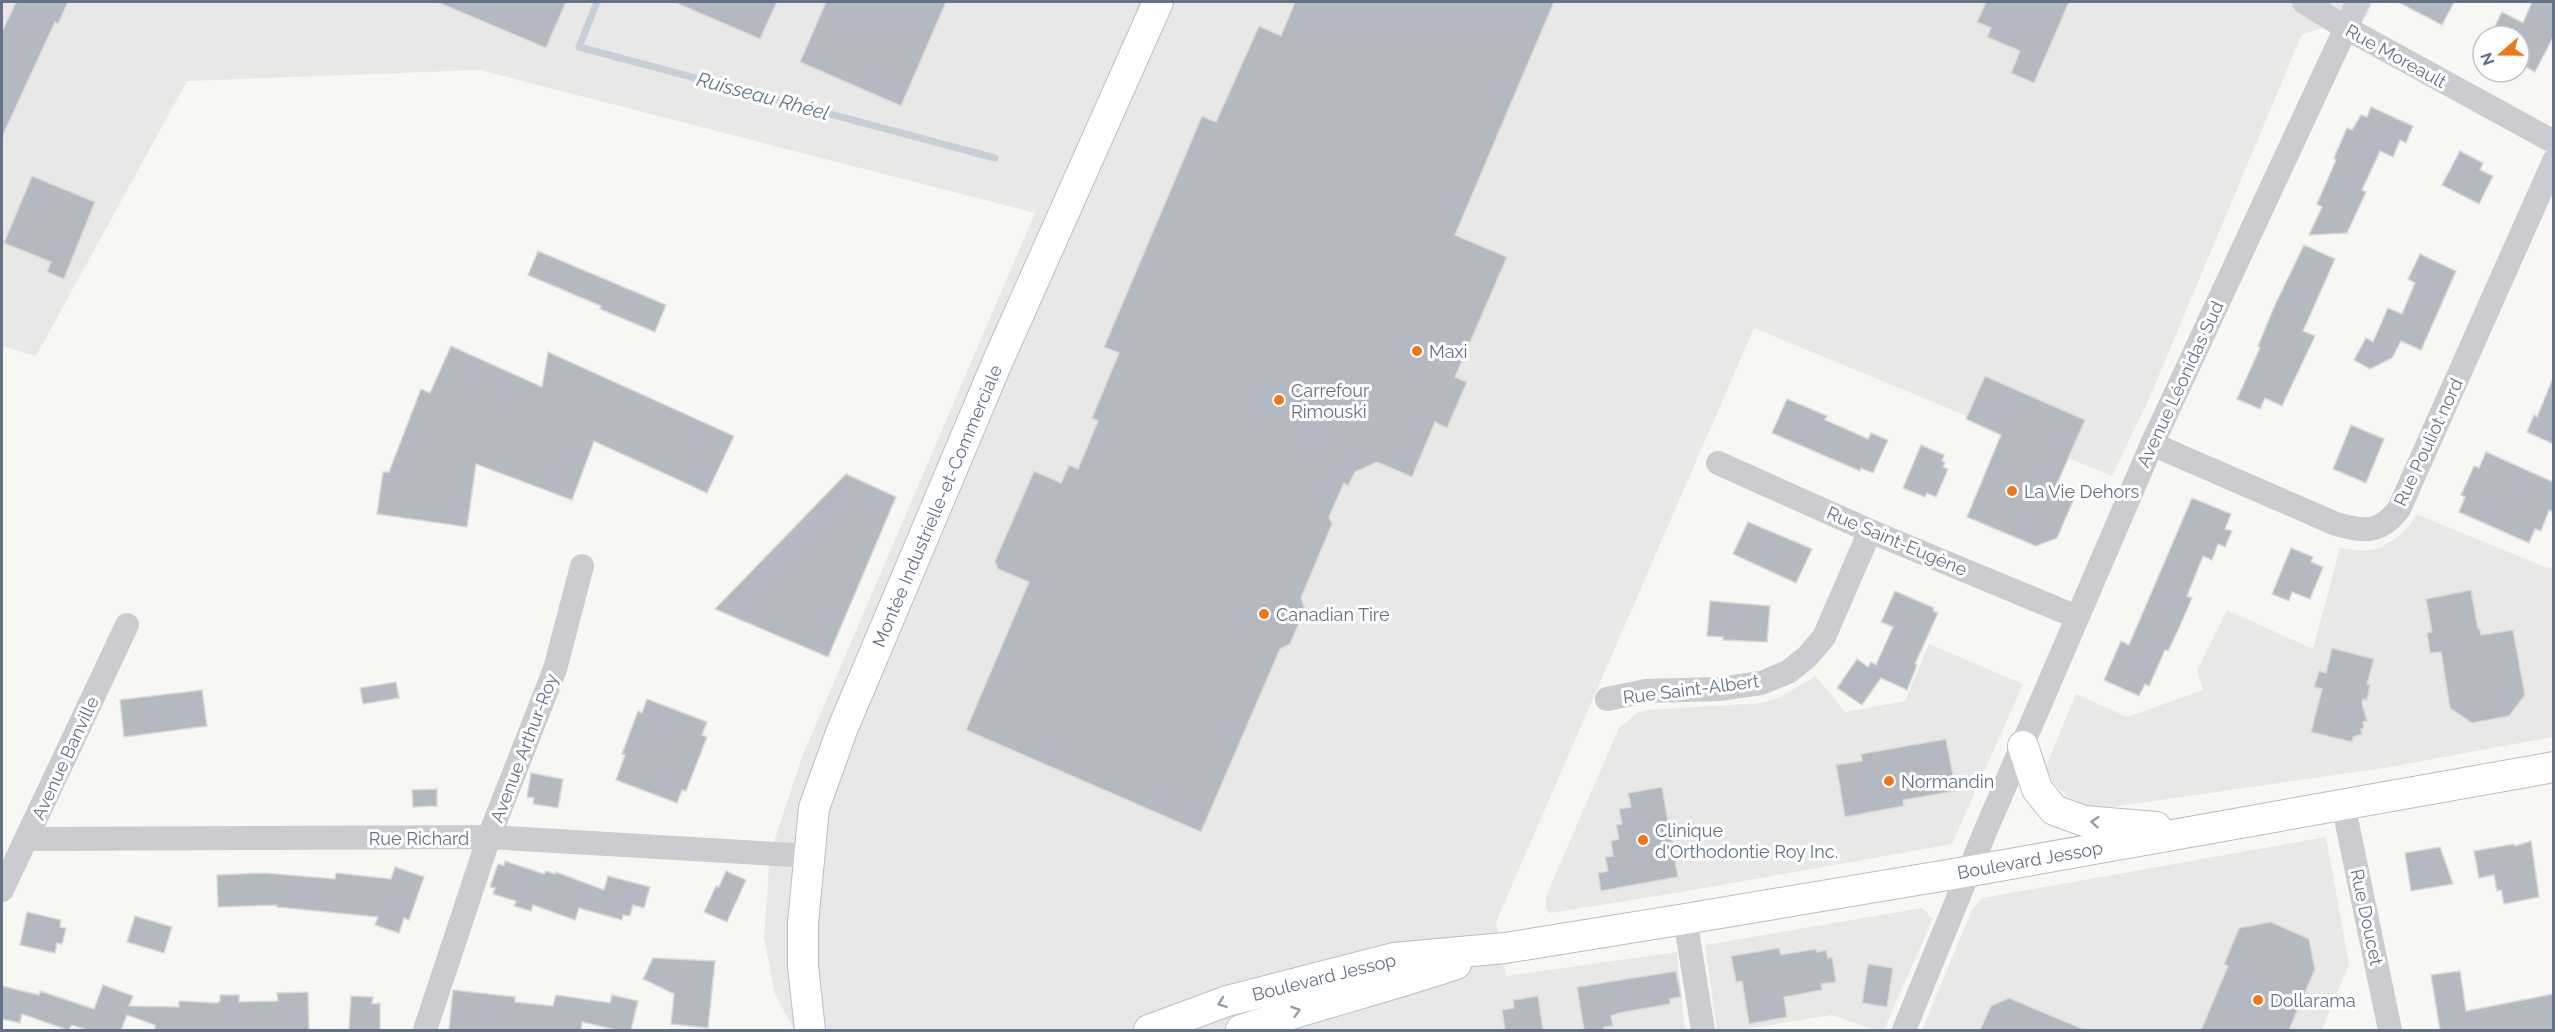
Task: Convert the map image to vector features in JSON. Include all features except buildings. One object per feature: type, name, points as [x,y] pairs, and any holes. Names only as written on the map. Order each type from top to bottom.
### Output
[{"type":"main road","name":"Montée Industrielle-et-Commerciale","points":[[810,1030],[803,966],[803,923],[814,808],[842,730],[998,363],[1158,2]]},
{"type":"main road","points":[[2023,746],[2037,789],[2054,810],[2084,821],[2195,831]]},
{"type":"main road","name":"Boulevard Jessop","points":[[1149,1030],[1227,1001],[1394,958],[1505,948],[1685,919],[1971,871],[2553,767]]},
{"type":"main road","name":"Boulevard Jessop","points":[[1241,1030],[1295,1011],[1404,981],[1505,948]]},
{"type":"street","name":"Rue Moreault","points":[[2304,2],[2346,28],[2553,142]]},
{"type":"street","name":"Avenue Léonidas Sud","points":[[1904,1030],[1971,871],[1985,832],[2152,444],[2358,2]]},
{"type":"street","name":"Rue Pouliot nord","points":[[2152,444],[2336,524],[2358,531],[2375,528],[2390,520],[2398,509],[2553,161]]},
{"type":"street","name":"Rue Saint-Eugène","points":[[1718,463],[1870,531],[2077,617]]},
{"type":"street","name":"Rue Saint-Albert","points":[[1607,699],[1646,691],[1719,688],[1761,683],[1788,672],[1807,657],[1824,637],[1870,531]]},
{"type":"street","name":"Avenue Arthur-Roy","points":[[425,1030],[489,837],[555,669],[582,566]]},
{"type":"street","name":"Avenue Banville","points":[[2,890],[127,625]]},
{"type":"street","name":"Rue Doucet","points":[[2343,804],[2390,1030]]},
{"type":"street","name":"Rue Richard","points":[[27,839],[489,837],[810,856]]},
{"type":"street","points":[[1685,919],[1703,1030]]},
{"type":"shaded area","points":[[2,2],[2373,2],[2367,16],[2302,34],[2149,399],[2112,476],[1754,328],[1496,922],[1506,976],[1677,952],[1685,1030],[794,1030],[774,992],[764,937],[770,854],[802,757],[1035,213],[480,70],[187,81],[36,356],[2,346]]},
{"type":"shaded area","points":[[2416,514],[2545,567],[2553,568],[2553,737],[2384,768],[2105,808],[2084,805],[2070,798],[2056,786],[2046,766],[2076,694],[2127,717],[2203,690],[2197,671],[2227,610],[2313,649],[2340,548],[2364,551],[2380,548],[2399,536],[2410,525]]},
{"type":"shaded area","points":[[1929,644],[2023,684],[1952,844],[1682,892],[1550,913],[1546,909],[1546,896],[1619,728],[1637,713],[1646,710],[1762,703],[1780,697],[1816,676],[1845,712],[1905,701]]},
{"type":"shaded area","points":[[2326,837],[2349,964],[2322,1030],[1922,1030],[1972,910],[1982,898]]},
{"type":"shaded area","points":[[1922,908],[1929,917],[1933,918],[1884,1030],[1874,1030],[1832,1015],[1739,1030],[1717,1030],[1705,945]]},
{"type":"waterway","name":"Ruisseau Rhéel","points":[[597,2],[579,47],[995,158]]},
{"type":"place","name":"Maxi","points":[[1417,351]]},
{"type":"place","name":"Carrefour Rimouski","points":[[1279,400]]},
{"type":"place","name":"La Vie Dehors","points":[[2012,491]]},
{"type":"place","name":"Canadian Tire","points":[[1264,614]]},
{"type":"place","name":"Normandin","points":[[1889,781]]},
{"type":"place","name":"Clinique d'Orthodontie Roy Inc.","points":[[1643,840]]},
{"type":"place","name":"Dollarama","points":[[2258,1000]]}]
